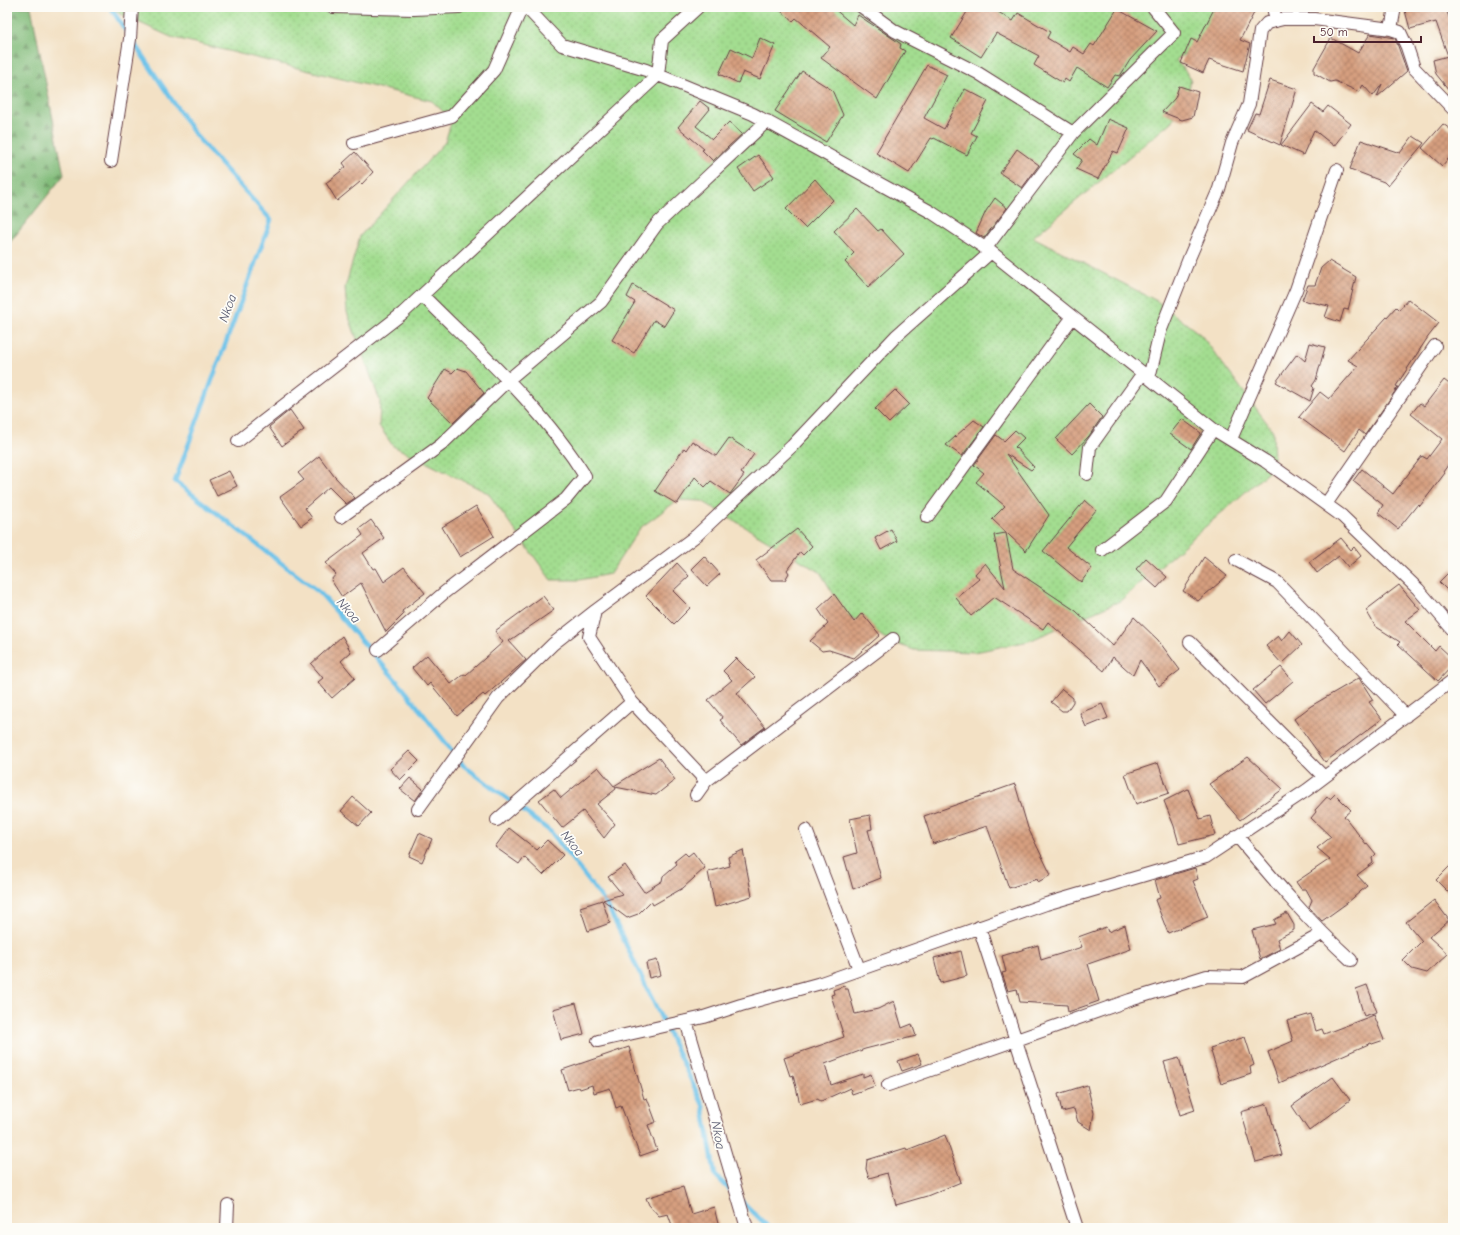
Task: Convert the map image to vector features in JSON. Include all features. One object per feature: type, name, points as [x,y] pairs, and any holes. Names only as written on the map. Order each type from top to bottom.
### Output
[{"type":"street","points":[[111,161],[130,39],[132,7]]},
{"type":"street","points":[[333,7],[414,9],[459,7]]},
{"type":"street","points":[[354,142],[452,116],[494,70],[522,7]]},
{"type":"street","points":[[526,7],[562,45],[658,75],[753,114],[931,212],[988,251],[1213,428],[1342,516],[1418,589],[1453,630]]},
{"type":"street","points":[[238,441],[403,313],[658,75],[662,40],[698,7]]},
{"type":"street","points":[[862,7],[895,31],[978,73],[1073,133]]},
{"type":"street","points":[[418,809],[498,698],[553,644],[697,535],[792,446],[896,336],[988,251],[1073,133],[1174,33],[1153,7]]},
{"type":"street","points":[[1273,7],[1276,21]]},
{"type":"street","points":[[1391,29],[1395,7]]},
{"type":"street","points":[[1087,474],[1090,447],[1146,375],[1160,332],[1218,189],[1232,143],[1249,104],[1260,31],[1267,23],[1276,21],[1314,19],[1391,29],[1400,32],[1414,68],[1453,109]]},
{"type":"street","points":[[341,517],[441,445],[508,380],[601,302],[657,224],[767,122]]},
{"type":"street","points":[[1231,439],[1296,290],[1337,170]]},
{"type":"street","points":[[378,650],[445,592],[566,499],[585,476],[568,449],[508,380],[422,295]]},
{"type":"street","points":[[927,518],[1072,318]]},
{"type":"street","points":[[1326,504],[1435,346]]},
{"type":"street","points":[[1102,550],[1166,501],[1213,428]]},
{"type":"street","points":[[1236,560],[1277,582],[1406,716]]},
{"type":"street","points":[[595,611],[589,637],[632,702],[706,781]]},
{"type":"street","points":[[696,796],[706,781],[893,639]]},
{"type":"street","points":[[1190,642],[1324,777]]},
{"type":"street","points":[[598,1042],[686,1021],[821,983],[1046,904],[1206,857],[1324,777],[1453,680]]},
{"type":"street","points":[[497,820],[632,702]]},
{"type":"street","points":[[806,830],[859,970]]},
{"type":"street","points":[[1237,836],[1281,889],[1322,934],[1351,960]]},
{"type":"street","points":[[979,927],[1077,1228]]},
{"type":"street","points":[[888,1085],[1015,1040],[1207,976],[1243,976],[1322,934]]},
{"type":"street","points":[[686,1021],[747,1228]]},
{"type":"street","points":[[227,1228],[228,1205]]},
{"type":"green space","points":[[7,7],[31,7],[64,175],[7,246]]},
{"type":"green space","points":[[112,7],[1244,7],[1235,17],[1176,60],[1191,78],[1187,103],[1171,122],[1033,237],[1157,301],[1201,335],[1273,431],[1274,467],[1120,601],[1029,641],[975,652],[914,650],[889,641],[845,613],[820,572],[702,501],[678,500],[640,528],[610,574],[579,580],[551,580],[488,493],[393,446],[379,426],[380,401],[347,312],[345,288],[360,236],[445,142],[452,120],[432,101],[171,37],[120,14]]},
{"type":"building","points":[[776,7],[832,7],[853,25],[858,15],[901,44],[900,48],[905,51],[877,99],[821,58],[830,47],[796,18],[793,21]]},
{"type":"building","points":[[970,7],[990,7],[1013,21],[1018,13],[1050,32],[1047,38],[1070,52],[1073,47],[1084,54],[1091,44],[1094,46],[1117,9],[1157,31],[1130,60],[1120,76],[1115,75],[1107,87],[1077,68],[1069,82],[1065,79],[1063,83],[1034,65],[1039,56],[996,33],[981,57],[951,38]]},
{"type":"building","points":[[1215,7],[1257,7],[1240,40],[1250,44],[1243,71],[1209,60],[1203,73],[1181,63],[1191,39],[1197,42]]},
{"type":"building","points":[[1404,7],[1429,7],[1430,12],[1445,8],[1453,26],[1453,95],[1436,74],[1433,60],[1448,56],[1436,22],[1410,29]]},
{"type":"building","points":[[1370,34],[1395,38],[1407,71],[1377,97],[1382,84],[1373,96],[1363,85],[1359,92],[1335,81],[1330,82],[1314,73],[1314,68],[1331,38],[1358,53]]},
{"type":"building","points":[[760,38],[775,45],[760,79],[743,72],[738,83],[719,74],[731,48],[752,58]]},
{"type":"building","points":[[927,65],[947,75],[924,118],[944,129],[965,89],[988,101],[971,133],[977,136],[967,155],[934,138],[931,138],[909,173],[876,153]]},
{"type":"building","points":[[802,71],[832,90],[843,115],[826,142],[775,111]]},
{"type":"building","points":[[1270,80],[1297,89],[1280,145],[1247,130],[1255,113],[1259,114]]},
{"type":"building","points":[[1179,86],[1198,92],[1193,117],[1182,120],[1162,112],[1175,98]]},
{"type":"building","points":[[700,101],[710,109],[696,126],[712,139],[729,122],[742,134],[713,161],[702,150],[704,149],[678,127]]},
{"type":"building","points":[[1312,104],[1323,112],[1328,106],[1351,124],[1334,146],[1314,130],[1303,155],[1281,145]]},
{"type":"building","points":[[1108,119],[1129,128],[1118,153],[1113,151],[1098,179],[1076,169],[1082,160],[1074,154],[1089,139],[1097,145]]},
{"type":"building","points":[[1443,124],[1453,131],[1453,153],[1442,166],[1422,148]]},
{"type":"building","points":[[1413,136],[1424,143],[1388,186],[1384,182],[1350,169],[1361,140],[1400,153]]},
{"type":"building","points":[[1017,149],[1039,165],[1022,188],[1000,173]]},
{"type":"building","points":[[355,152],[373,172],[362,184],[360,182],[337,201],[326,183],[346,167],[343,163]]},
{"type":"building","points":[[758,155],[774,177],[753,191],[738,169]]},
{"type":"building","points":[[815,179],[833,200],[805,228],[786,209]]},
{"type":"building","points":[[995,198],[1007,208],[984,238],[976,233],[986,211]]},
{"type":"building","points":[[857,209],[878,231],[881,229],[904,254],[868,287],[845,262],[854,253],[834,231]]},
{"type":"building","points":[[1329,261],[1356,277],[1348,310],[1344,309],[1340,322],[1325,317],[1329,306],[1302,300],[1308,285],[1315,285],[1321,268]]},
{"type":"building","points":[[633,285],[674,310],[664,326],[654,320],[634,353],[612,340],[635,302],[627,297]]},
{"type":"building","points":[[1408,299],[1439,323],[1428,337],[1396,386],[1398,387],[1365,435],[1359,430],[1345,451],[1299,417],[1320,392],[1329,399],[1358,366],[1348,360],[1396,307],[1399,310]]},
{"type":"building","points":[[1310,343],[1325,347],[1316,380],[1312,386],[1314,388],[1310,401],[1276,382],[1297,354],[1305,361]]},
{"type":"building","points":[[457,368],[466,371],[484,393],[453,423],[427,398],[445,369],[452,373]]},
{"type":"building","points":[[1444,380],[1453,387],[1453,458],[1443,472],[1445,473],[1420,506],[1418,504],[1398,529],[1378,513],[1383,505],[1353,481],[1362,469],[1393,494],[1422,456],[1427,459],[1442,439],[1411,414],[1420,403],[1424,406]]},
{"type":"building","points":[[895,390],[909,404],[889,423],[875,409]]},
{"type":"building","points":[[1089,404],[1102,417],[1089,436],[1072,454],[1056,439]]},
{"type":"building","points":[[290,410],[304,430],[282,446],[269,427]]},
{"type":"building","points":[[1182,419],[1201,433],[1191,449],[1170,434]]},
{"type":"building","points":[[974,420],[984,427],[962,456],[946,445]]},
{"type":"building","points":[[1015,430],[1024,438],[1015,447],[1034,467],[1031,470],[1006,454],[1049,515],[1026,551],[992,519],[1005,506],[976,482],[984,473],[974,465],[996,435],[1004,441]]},
{"type":"building","points":[[729,438],[754,454],[741,473],[744,475],[730,494],[711,481],[705,487],[695,477],[677,504],[655,491],[684,448],[686,450],[692,441],[716,456]]},
{"type":"building","points":[[319,456],[334,476],[355,498],[346,504],[329,487],[305,508],[312,518],[301,526],[280,497],[304,480],[298,473]]},
{"type":"building","points":[[229,471],[237,486],[217,496],[209,480]]},
{"type":"building","points":[[1085,500],[1096,510],[1066,547],[1092,568],[1081,582],[1043,551]]},
{"type":"building","points":[[476,506],[494,536],[460,557],[442,527]]},
{"type":"building","points":[[371,520],[384,538],[363,553],[373,569],[376,568],[384,582],[404,567],[425,593],[402,611],[404,614],[386,632],[361,583],[342,597],[331,580],[336,574],[326,563],[363,535],[359,529]]},
{"type":"building","points":[[797,529],[812,546],[803,555],[800,552],[787,570],[789,573],[785,580],[771,580],[756,560]]},
{"type":"building","points":[[891,529],[897,541],[881,550],[875,538]]},
{"type":"building","points":[[1006,533],[1013,569],[1076,611],[1113,646],[1134,617],[1158,640],[1180,670],[1159,686],[1140,660],[1133,675],[1113,657],[1104,671],[1048,622],[1043,629],[994,597],[971,616],[956,598],[979,579],[975,574],[985,563],[1005,588],[994,535]]},
{"type":"building","points":[[1341,538],[1351,550],[1354,547],[1361,556],[1348,567],[1339,556],[1317,573],[1309,562]]},
{"type":"building","points":[[704,556],[720,574],[707,586],[691,569]]},
{"type":"building","points":[[1204,557],[1227,576],[1198,601],[1183,591]]},
{"type":"building","points":[[1146,558],[1167,577],[1157,588],[1136,569]]},
{"type":"building","points":[[677,563],[689,576],[673,591],[690,608],[674,624],[646,596]]},
{"type":"building","points":[[1453,568],[1453,596],[1439,582]]},
{"type":"building","points":[[1399,585],[1420,610],[1405,621],[1435,651],[1439,646],[1453,659],[1453,665],[1438,681],[1398,644],[1400,642],[1375,626],[1366,610]]},
{"type":"building","points":[[834,594],[854,622],[862,613],[880,635],[854,658],[829,650],[822,651],[810,641],[828,624],[818,609]]},
{"type":"building","points":[[543,596],[554,610],[509,641],[526,660],[485,696],[483,694],[457,716],[430,683],[427,686],[412,668],[427,655],[451,684],[464,674],[466,675],[503,642],[495,631]]},
{"type":"building","points":[[1290,631],[1302,645],[1282,664],[1266,646],[1278,636],[1282,641]]},
{"type":"building","points":[[342,636],[351,652],[341,661],[355,678],[332,698],[318,682],[323,678],[311,664]]},
{"type":"building","points":[[736,658],[755,677],[737,693],[765,727],[741,745],[720,720],[723,718],[708,700],[732,680],[723,671]]},
{"type":"building","points":[[1281,667],[1293,681],[1265,704],[1253,690]]},
{"type":"building","points":[[1359,678],[1373,700],[1369,702],[1382,719],[1325,762],[1294,719],[1311,706]]},
{"type":"building","points":[[1062,689],[1073,698],[1073,702],[1067,711],[1062,711],[1051,702]]},
{"type":"building","points":[[1102,704],[1108,718],[1086,727],[1080,713]]},
{"type":"building","points":[[409,751],[419,761],[400,780],[390,769]]},
{"type":"building","points":[[1248,757],[1283,789],[1240,820],[1209,784]]},
{"type":"building","points":[[659,758],[675,780],[656,795],[615,787],[616,789],[597,804],[615,824],[604,838],[583,811],[562,828],[539,800],[554,789],[561,798],[598,767],[614,786]]},
{"type":"building","points":[[1158,763],[1169,793],[1136,804],[1125,774]]},
{"type":"building","points":[[410,778],[423,789],[415,801],[400,789]]},
{"type":"building","points":[[1015,784],[1028,828],[1051,875],[1038,882],[1037,879],[1009,888],[987,826],[933,844],[924,816]]},
{"type":"building","points":[[1188,789],[1200,819],[1210,816],[1215,835],[1179,844],[1174,826],[1164,801]]},
{"type":"building","points":[[1335,794],[1351,810],[1344,816],[1366,844],[1367,843],[1376,854],[1372,858],[1373,863],[1357,875],[1367,886],[1322,921],[1309,907],[1312,900],[1306,889],[1301,889],[1296,882],[1330,859],[1317,848],[1331,837],[1311,818],[1316,812],[1315,810],[1327,797],[1330,799]]},
{"type":"building","points":[[353,797],[371,813],[359,826],[341,811]]},
{"type":"building","points":[[870,815],[872,829],[868,830],[881,878],[853,889],[844,857],[857,853],[850,819]]},
{"type":"building","points":[[509,828],[537,850],[547,840],[563,855],[543,875],[524,857],[519,864],[495,847]]},
{"type":"building","points":[[419,833],[432,839],[422,862],[409,856]]},
{"type":"building","points":[[743,850],[752,896],[715,907],[708,872],[730,866],[728,857]]},
{"type":"building","points":[[693,852],[705,868],[683,888],[653,905],[651,901],[638,914],[627,918],[603,900],[622,894],[608,877],[625,865],[644,892],[662,881],[663,876],[677,864],[675,861],[685,853],[688,856]]},
{"type":"building","points":[[1453,863],[1453,897],[1436,880]]},
{"type":"building","points":[[1195,868],[1198,879],[1193,881],[1208,917],[1168,933],[1155,900],[1160,898],[1155,880]]},
{"type":"building","points":[[602,900],[610,923],[588,931],[580,907]]},
{"type":"building","points":[[1434,900],[1449,920],[1429,937],[1448,954],[1427,973],[1412,969],[1403,960],[1422,941],[1406,922]]},
{"type":"building","points":[[1287,913],[1294,925],[1294,930],[1277,939],[1280,949],[1260,959],[1252,930],[1276,924],[1274,920]]},
{"type":"building","points":[[1125,925],[1131,949],[1088,964],[1099,1001],[1068,1012],[1067,1005],[1020,1002],[1017,989],[1008,991],[1002,973],[1006,972],[1002,956],[1038,945],[1041,960],[1082,947],[1078,937],[1106,927],[1108,932]]},
{"type":"building","points":[[961,951],[967,976],[940,983],[934,958]]},
{"type":"building","points":[[657,960],[661,975],[649,978],[646,963]]},
{"type":"building","points":[[1367,985],[1377,1012],[1364,1016],[1356,989]]},
{"type":"building","points":[[844,986],[845,989],[848,989],[855,1014],[878,1009],[894,1001],[902,1028],[912,1024],[916,1036],[865,1049],[825,1064],[831,1085],[863,1074],[863,1077],[871,1074],[875,1086],[852,1094],[850,1088],[821,1101],[817,1099],[800,1104],[793,1075],[790,1076],[784,1058],[844,1037],[831,995],[834,994],[833,990]]},
{"type":"building","points":[[576,1003],[584,1034],[561,1040],[553,1009]]},
{"type":"building","points":[[1311,1014],[1316,1031],[1322,1029],[1324,1034],[1374,1015],[1384,1040],[1371,1043],[1279,1083],[1268,1052],[1293,1041],[1287,1021]]},
{"type":"building","points":[[1245,1037],[1254,1065],[1250,1067],[1251,1074],[1221,1084],[1210,1048]]},
{"type":"building","points":[[629,1047],[644,1099],[647,1098],[656,1122],[648,1125],[657,1150],[640,1156],[621,1106],[616,1108],[610,1088],[594,1093],[592,1085],[580,1089],[579,1087],[568,1090],[562,1070]]},
{"type":"building","points":[[918,1054],[922,1064],[902,1071],[898,1061]]},
{"type":"building","points":[[1179,1058],[1195,1110],[1180,1115],[1164,1062]]},
{"type":"building","points":[[1333,1077],[1350,1100],[1309,1131],[1292,1106]]},
{"type":"building","points":[[1087,1085],[1094,1113],[1091,1130],[1078,1122],[1074,1109],[1062,1112],[1058,1094]]},
{"type":"building","points":[[1267,1104],[1282,1155],[1256,1162],[1241,1112]]},
{"type":"building","points":[[945,1135],[961,1182],[927,1196],[896,1205],[887,1173],[869,1178],[866,1169],[867,1160],[906,1148],[907,1150]]},
{"type":"building","points":[[683,1187],[691,1214],[714,1207],[719,1228],[673,1228],[668,1214],[659,1216],[649,1205],[646,1198]]},
{"type":"waterway","name":"Nkoa","points":[[110,7],[128,34]]},
{"type":"waterway","name":"Nkoa","points":[[132,40],[196,136],[271,220],[175,481],[320,593],[402,687],[463,765],[551,832],[607,905],[703,1105],[715,1175],[732,1192]]},
{"type":"waterway","name":"Nkoa","points":[[743,1202],[769,1228]]}]
